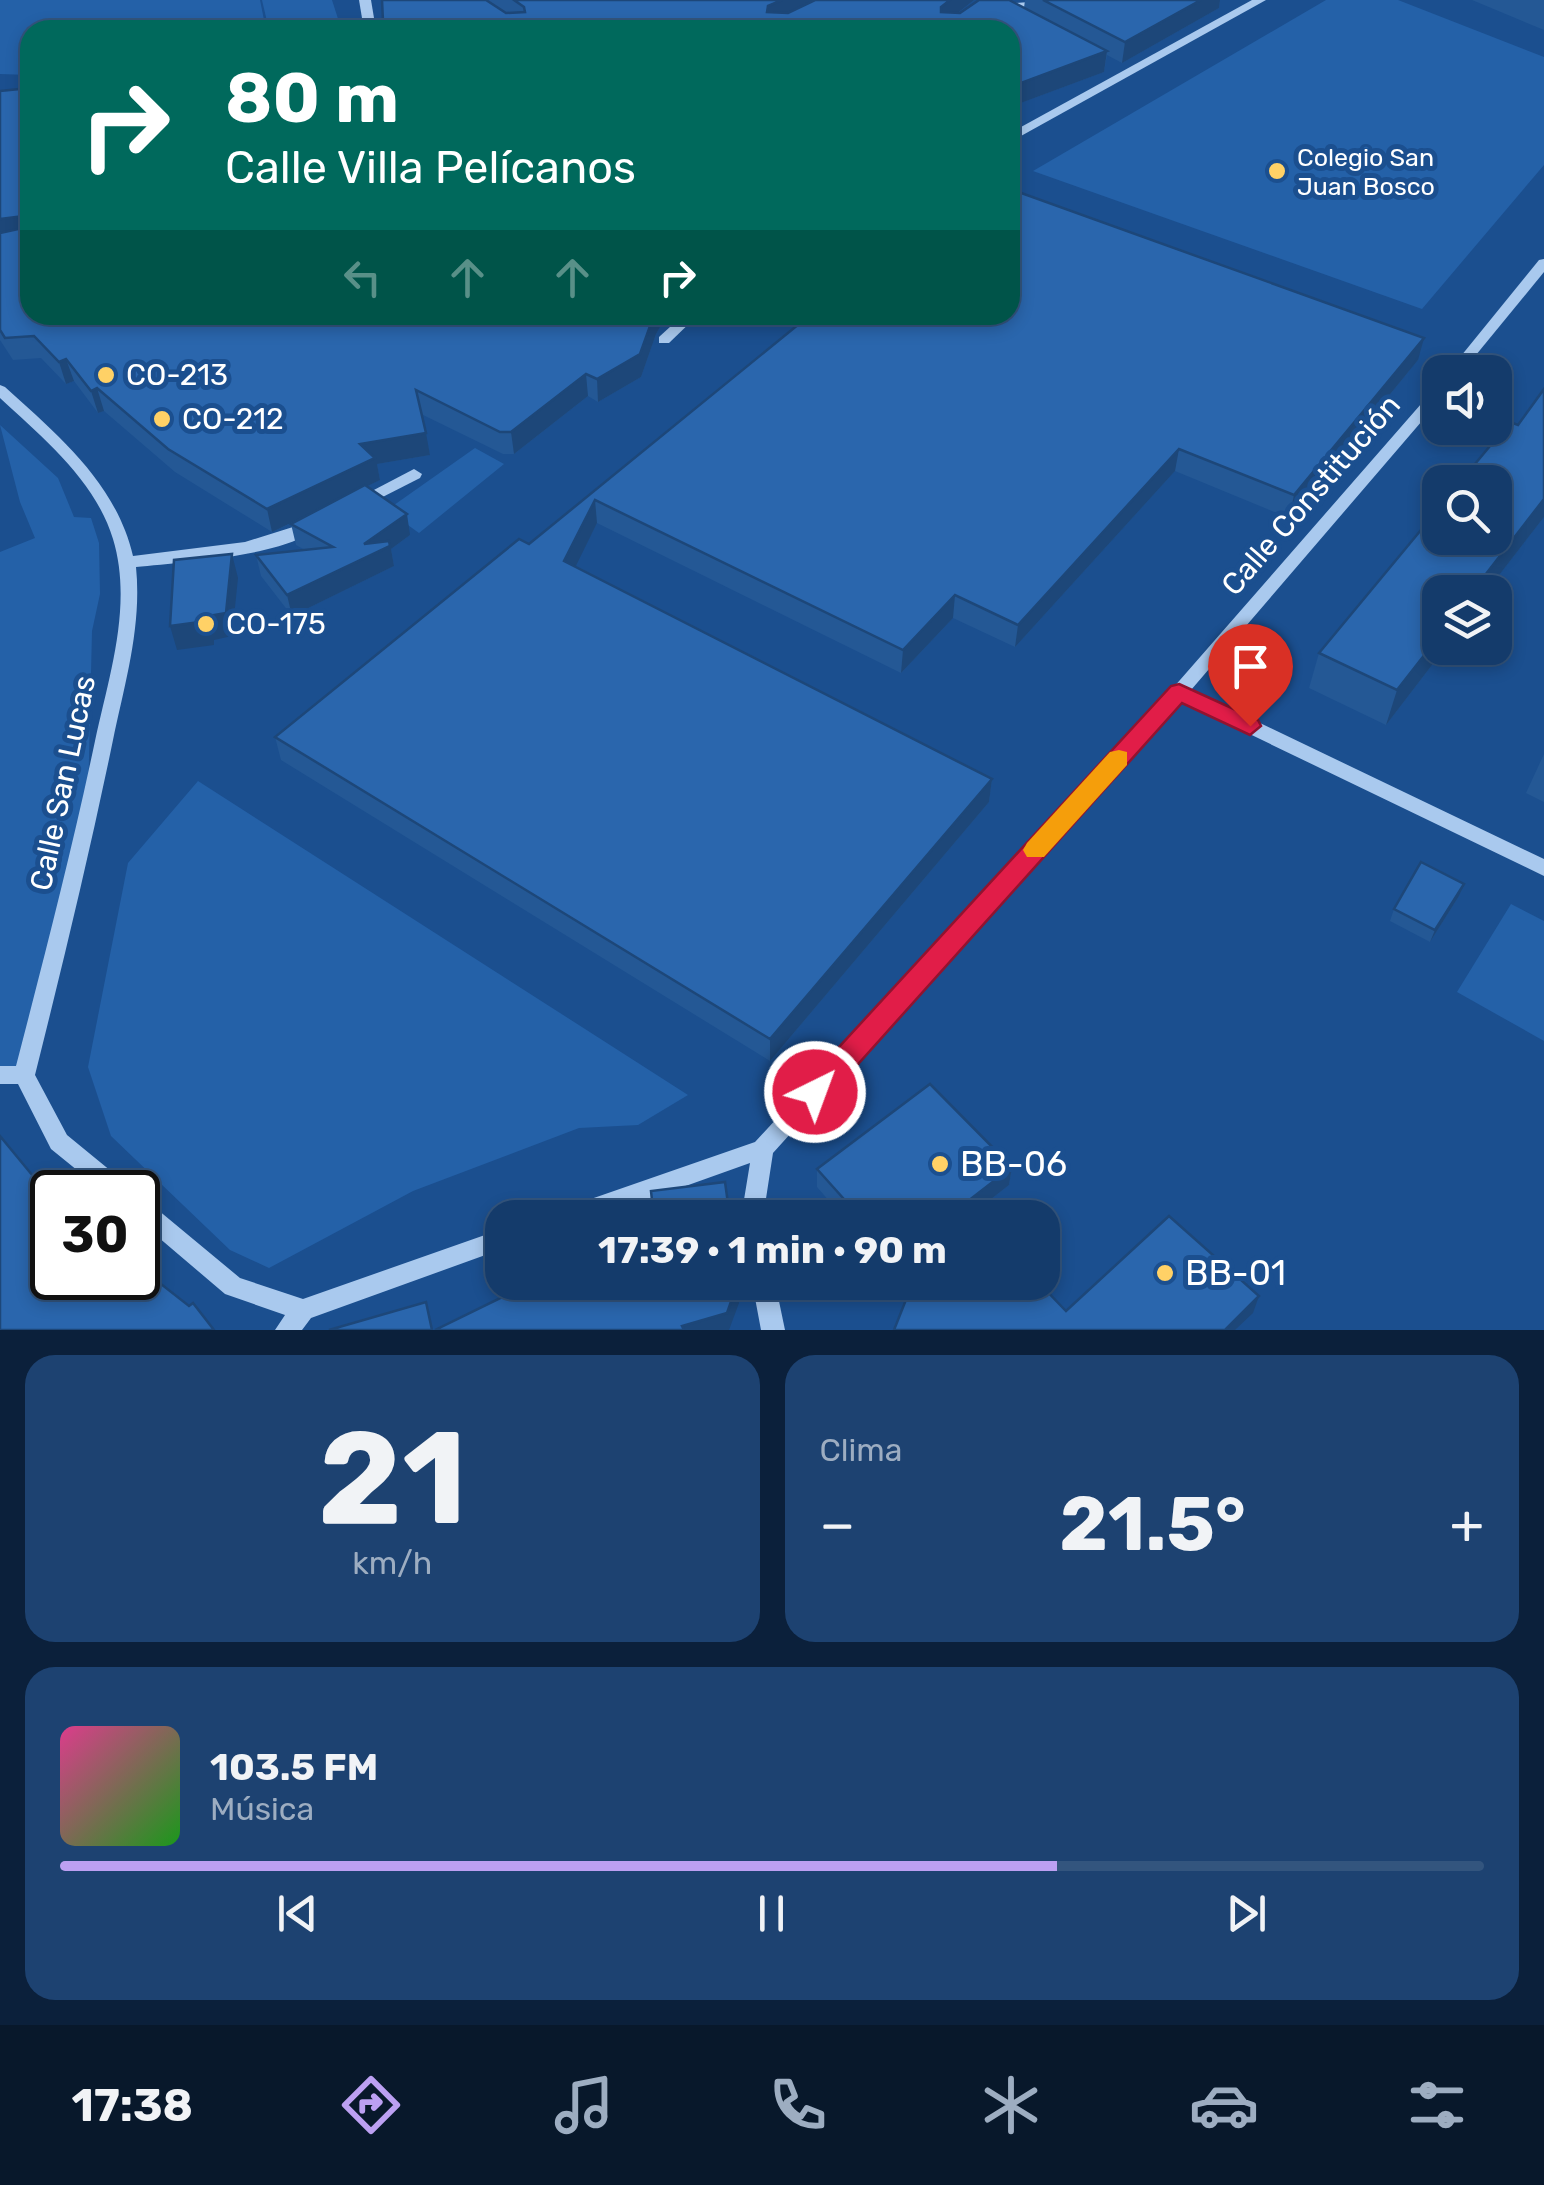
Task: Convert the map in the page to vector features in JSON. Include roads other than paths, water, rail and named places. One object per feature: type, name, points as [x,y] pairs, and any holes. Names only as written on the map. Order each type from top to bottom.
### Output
[{"type":"street","points":[[366,3],[384,0]]},
{"type":"street","points":[[974,11],[987,1],[1015,6],[1048,0]]},
{"type":"street","points":[[1020,132],[1260,0]]},
{"type":"street","points":[[987,1],[1022,20]]},
{"type":"street","points":[[1108,64],[1124,72]]},
{"type":"street","points":[[1469,355],[1544,263]]},
{"type":"street","points":[[664,340],[680,325]]},
{"type":"street","name":"Calle San Lucas","points":[[0,390],[76,461],[114,524],[128,562],[122,649],[88,824],[24,1076]]},
{"type":"street","name":"Calle Constitución","points":[[617,1200],[763,1150],[1179,692],[1422,412]]},
{"type":"street","points":[[128,562],[235,550],[289,538],[414,474]]},
{"type":"street","points":[[1179,692],[1544,868]]},
{"type":"street","points":[[0,1075],[24,1076],[59,1142],[93,1170]]},
{"type":"street","points":[[755,1200],[763,1150]]},
{"type":"street","points":[[160,1225],[233,1286],[303,1310]]},
{"type":"street","points":[[287,1330],[303,1310],[485,1245]]},
{"type":"street","points":[[767,1300],[773,1330]]},
{"type":"place","name":"Colegio San Juan Bosco","points":[[1277,171]]},
{"type":"place","name":"CO-213","points":[[106,375]]},
{"type":"place","name":"CO-212","points":[[162,419]]},
{"type":"place","name":"CO-175","points":[[206,624]]},
{"type":"place","name":"BB-06","points":[[940,1164]]},
{"type":"place","name":"BB-01","points":[[1165,1273]]}]
